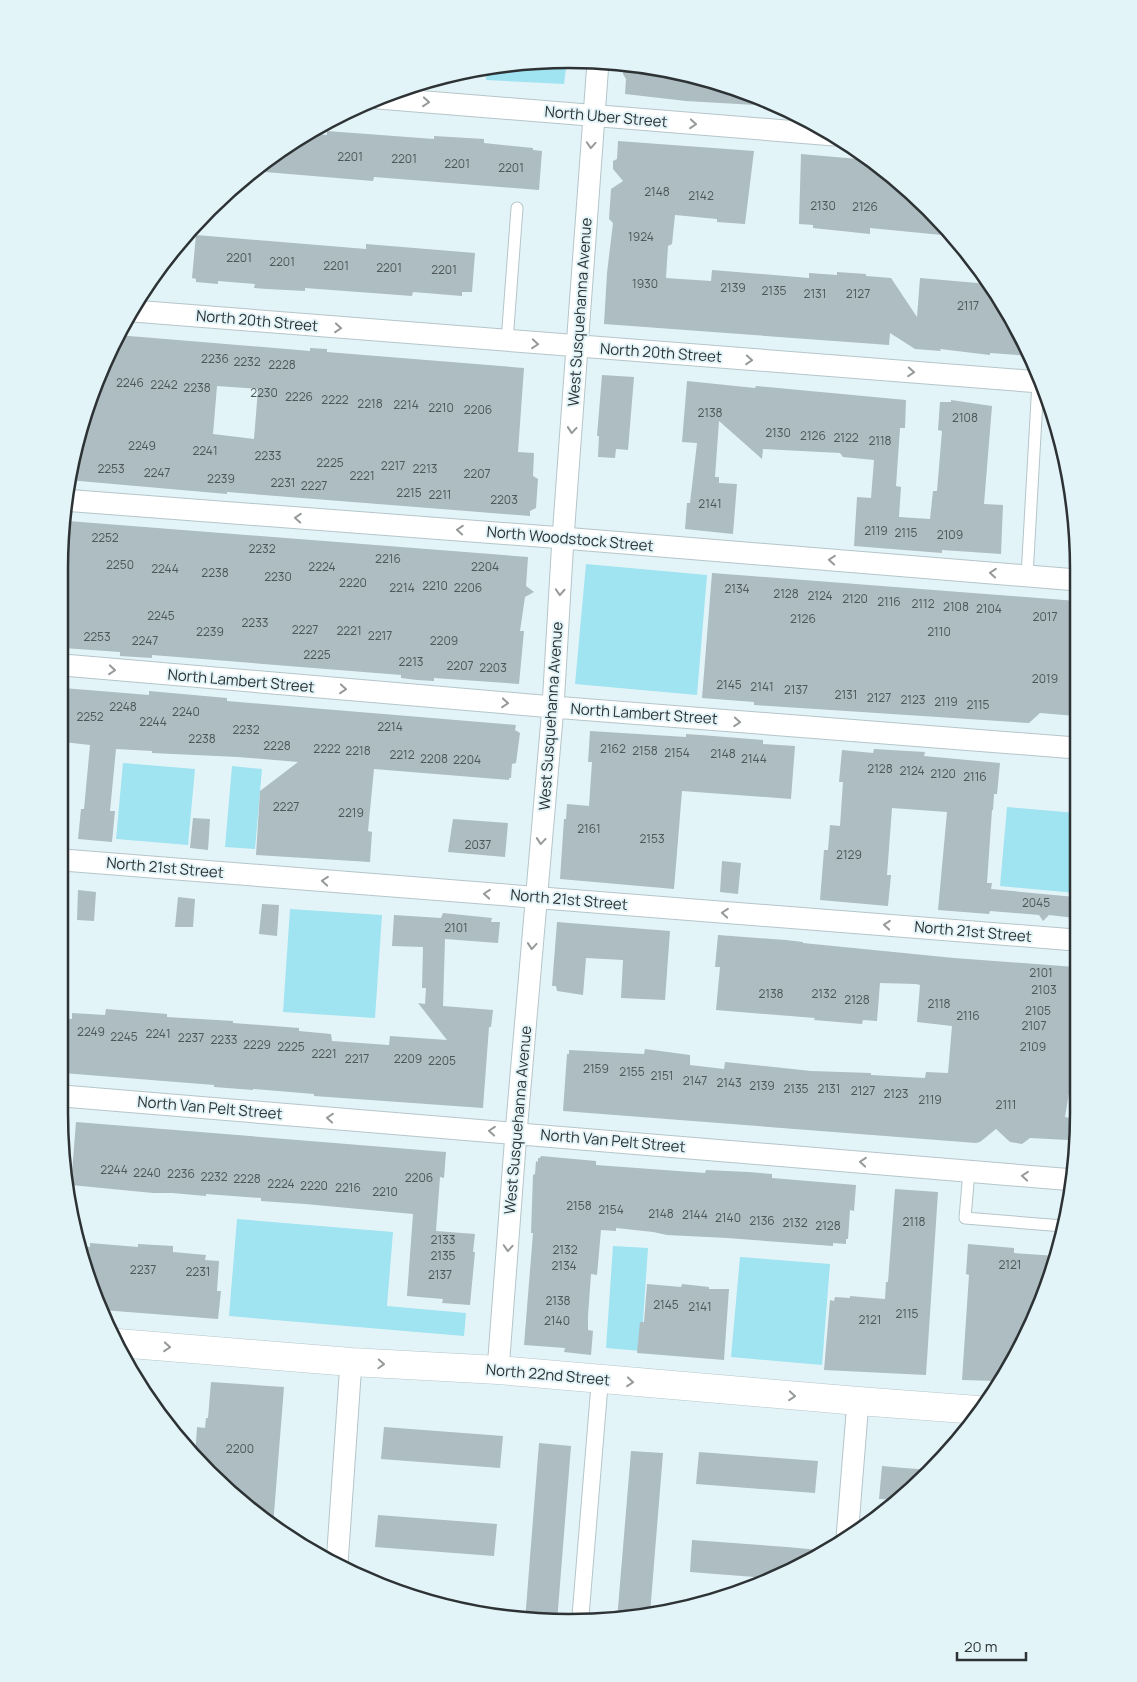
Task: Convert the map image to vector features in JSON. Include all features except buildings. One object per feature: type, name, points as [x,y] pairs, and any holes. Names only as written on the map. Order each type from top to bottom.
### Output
[{"type":"main road","name":"North 22nd Street","points":[[124,1343],[351,1362],[498,1370],[972,1410]]},
{"type":"street","name":"West Susquehanna Avenue","points":[[498,1370],[516,1133],[553,707],[563,538],[597,69]]},
{"type":"street","name":"North Uber Street","points":[[394,99],[816,134]]},
{"type":"street","name":"North 20th Street","points":[[139,312],[1033,382]]},
{"type":"street","name":"North Woodstock Street","points":[[72,501],[1070,579]]},
{"type":"street","name":"North Lambert Street","points":[[68,665],[553,707],[1070,748]]},
{"type":"street","name":"North 21st Street","points":[[68,860],[1070,940]]},
{"type":"street","name":"North Van Pelt Street","points":[[68,1096],[1065,1179]]},
{"type":"street","points":[[337,1558],[351,1362]]},
{"type":"street","points":[[581,1614],[600,1379]]},
{"type":"street","points":[[847,1530],[858,1401]]},
{"type":"lane","points":[[507,341],[517,208]]},
{"type":"lane","points":[[1027,576],[1038,395]]},
{"type":"lane","points":[[969,1171],[965,1218],[1056,1225]]},
{"type":"shaded area","points":[[566,68],[564,84],[486,80],[486,75],[503,72]]},
{"type":"shaded area","points":[[586,564],[707,575],[697,695],[575,684]]},
{"type":"shaded area","points":[[123,763],[195,769],[188,845],[116,839]]},
{"type":"shaded area","points":[[232,766],[262,769],[255,849],[225,847]]},
{"type":"shaded area","points":[[1007,807],[1070,812],[1070,893],[1000,886]]},
{"type":"shaded area","points":[[290,909],[382,915],[375,1018],[283,1012]]},
{"type":"shaded area","points":[[237,1219],[393,1232],[387,1306],[466,1313],[464,1336],[229,1316]]},
{"type":"shaded area","points":[[613,1246],[648,1248],[641,1351],[606,1348]]},
{"type":"shaded area","points":[[740,1257],[830,1264],[822,1365],[731,1357]]}]
